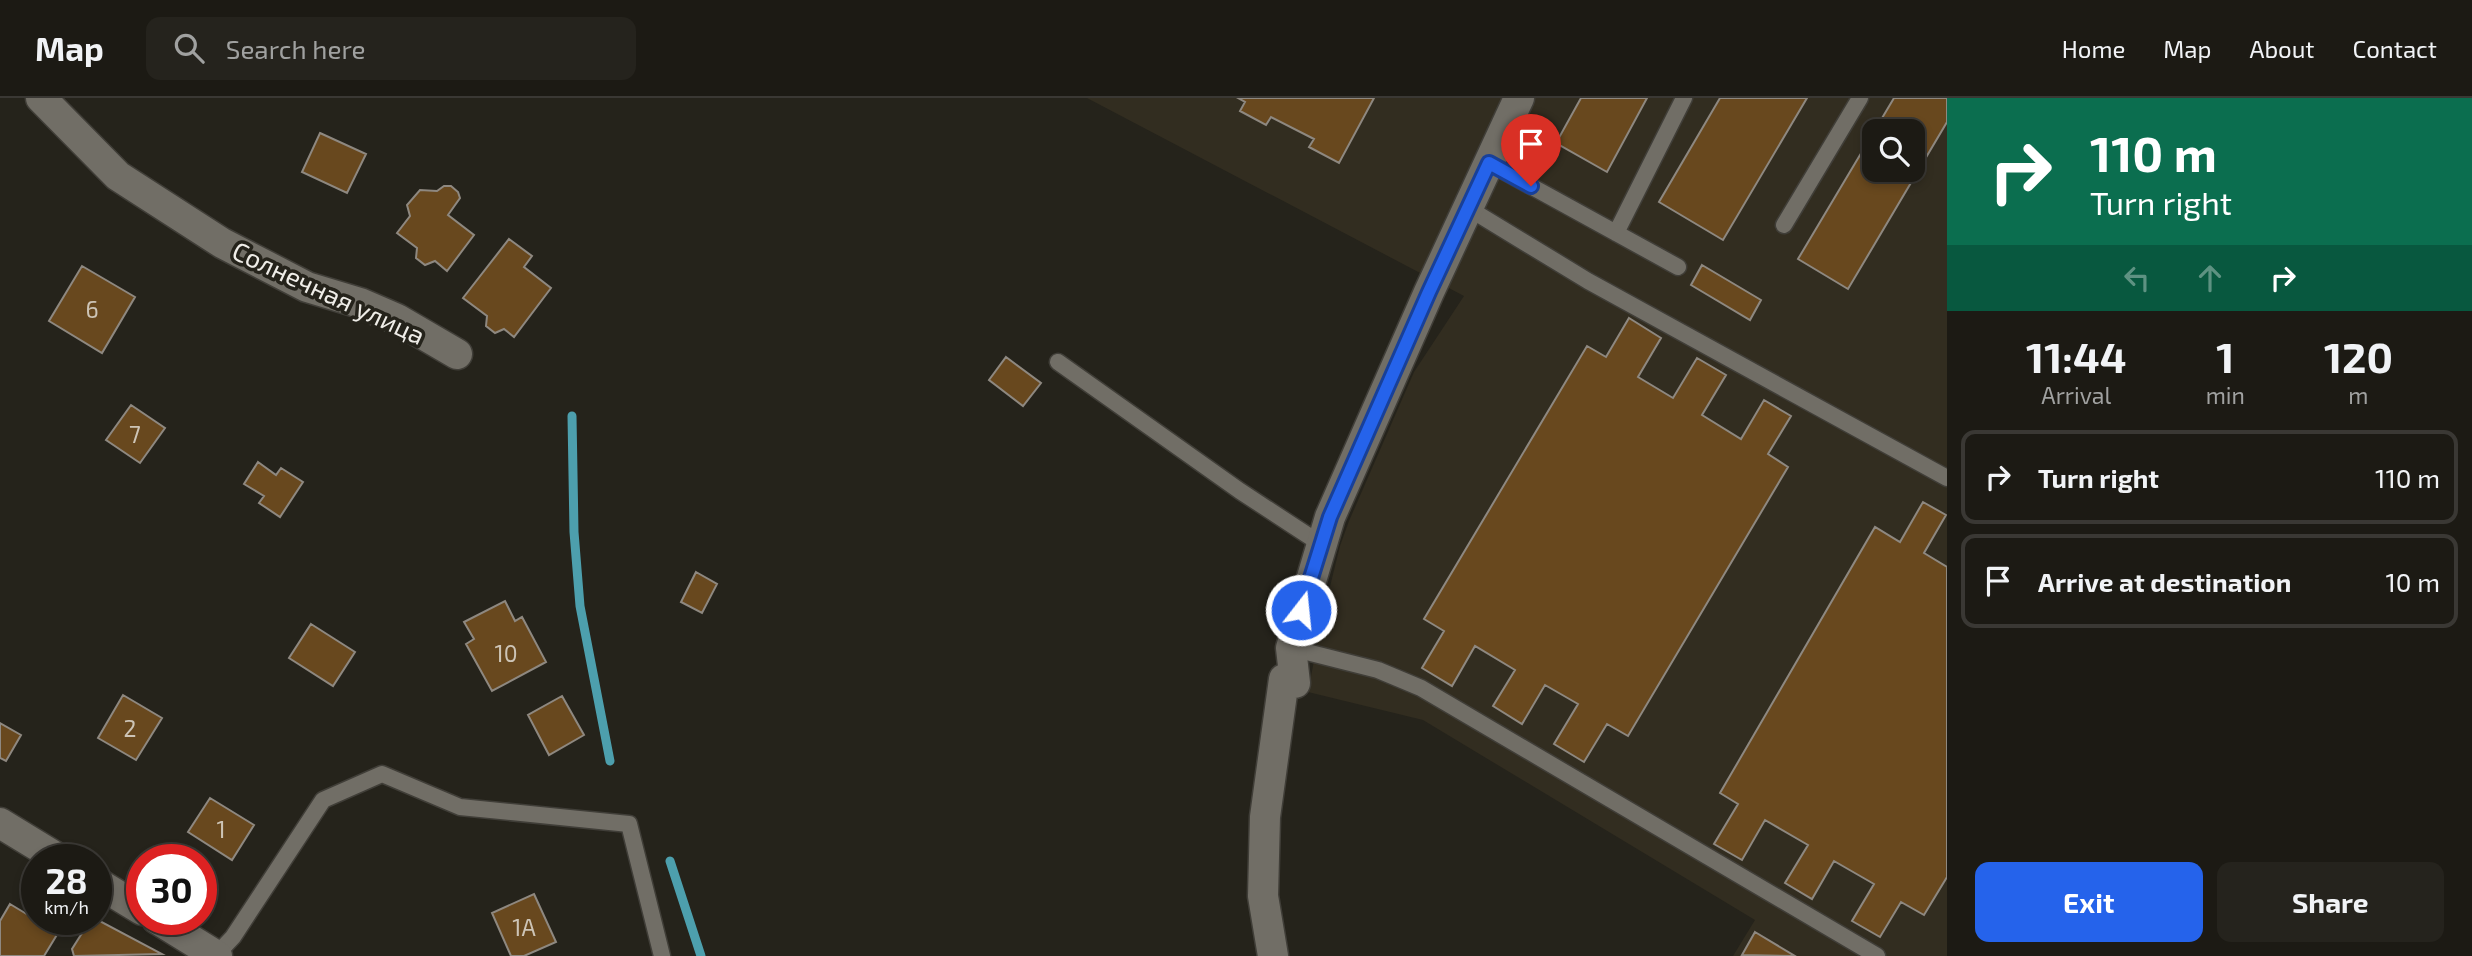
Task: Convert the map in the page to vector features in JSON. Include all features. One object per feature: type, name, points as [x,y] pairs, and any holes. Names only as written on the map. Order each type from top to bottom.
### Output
[{"type":"street","name":"Солнечная улица","points":[[41,98],[118,176],[222,243],[307,287],[360,303],[397,319],[457,354]]},
{"type":"street","points":[[1273,956],[1263,896],[1265,817],[1284,679],[1295,683],[1291,648],[1330,517],[1519,98]]},
{"type":"street","points":[[0,823],[35,844]]},
{"type":"street","points":[[183,935],[216,956]]},
{"type":"lane","points":[[1616,233],[1684,98]]},
{"type":"lane","points":[[1784,225],[1860,98]]},
{"type":"lane","points":[[1489,163],[1678,267]]},
{"type":"lane","points":[[1468,208],[1588,281],[1947,478]]},
{"type":"lane","points":[[1058,362],[1240,491],[1321,544]]},
{"type":"lane","points":[[1291,648],[1378,670],[1421,688],[1877,956]]},
{"type":"lane","points":[[216,956],[233,937],[323,800],[382,774],[460,807],[629,824],[662,956]]},
{"type":"shaded area","points":[[1087,98],[1947,98],[1947,956],[1733,956],[1755,920],[1423,720],[1308,692],[1340,546],[1414,372],[1464,296]]},
{"type":"building","points":[[1238,98],[1374,98],[1339,163],[1309,147],[1314,139],[1271,117],[1266,125],[1240,111],[1245,102]]},
{"type":"building","points":[[1581,98],[1647,98],[1607,172],[1556,143]]},
{"type":"building","points":[[1720,98],[1807,98],[1723,240],[1659,202]]},
{"type":"building","points":[[1894,98],[1947,98],[1947,122],[1925,159],[1925,119],[1881,119]]},
{"type":"building","points":[[320,133],[366,154],[347,193],[302,172]]},
{"type":"building","points":[[1862,152],[1862,182],[1911,182],[1848,289],[1798,259]]},
{"type":"building","points":[[444,186],[451,186],[460,198],[448,215],[474,235],[447,271],[435,261],[425,265],[416,258],[417,248],[397,233],[410,216],[407,205],[420,190],[437,191]]},
{"type":"building","points":[[509,239],[532,256],[524,267],[551,288],[514,337],[504,329],[495,333],[486,326],[487,316],[463,298]]},
{"type":"building","points":[[1702,265],[1761,300],[1750,320],[1691,285]]},
{"type":"building","points":[[82,266],[135,297],[102,353],[49,321]]},
{"type":"building","points":[[1629,318],[1661,338],[1638,377],[1673,398],[1697,358],[1726,375],[1702,415],[1741,439],[1764,400],[1791,416],[1768,454],[1788,467],[1628,736],[1607,724],[1584,762],[1554,744],[1578,704],[1545,685],[1522,724],[1493,706],[1515,670],[1475,646],[1452,686],[1422,668],[1444,631],[1424,619],[1587,346],[1606,357]]},
{"type":"building","points":[[1006,357],[1041,383],[1023,406],[989,380]]},
{"type":"building","points":[[131,405],[165,428],[140,463],[106,440]]},
{"type":"building","points":[[258,462],[276,475],[281,468],[303,482],[280,517],[259,503],[264,496],[244,484]]},
{"type":"building","points":[[1923,502],[1946,515],[1924,553],[1947,567],[1947,877],[1924,915],[1901,902],[1880,937],[1852,921],[1874,884],[1834,861],[1812,899],[1785,883],[1808,845],[1765,820],[1742,860],[1714,844],[1738,804],[1720,793],[1875,527],[1900,542]]},
{"type":"building","points":[[696,572],[717,584],[702,613],[681,602]]},
{"type":"building","points":[[505,601],[515,621],[522,617],[546,662],[492,691],[466,644],[474,639],[464,622]]},
{"type":"building","points":[[311,624],[355,652],[333,686],[289,658]]},
{"type":"building","points":[[123,695],[162,718],[136,760],[98,738]]},
{"type":"building","points":[[562,696],[584,735],[549,755],[528,715]]},
{"type":"building","points":[[0,723],[21,735],[6,761],[0,758]]},
{"type":"building","points":[[210,798],[254,825],[232,860],[217,850],[217,844],[207,844],[188,832]]},
{"type":"building","points":[[534,894],[556,942],[524,956],[511,956],[492,913]]},
{"type":"building","points":[[10,904],[21,911],[21,935],[57,935],[44,956],[0,956],[0,921]]},
{"type":"building","points":[[112,927],[162,954],[74,956],[72,949],[81,935],[112,935]]},
{"type":"building","points":[[1755,932],[1795,956],[1742,955]]},
{"type":"waterway","points":[[572,416],[574,532],[580,606],[610,761]]},
{"type":"waterway","points":[[670,861],[701,956]]},
{"type":"route","points":[[1301,610],[1330,517],[1489,163],[1531,186]]}]
